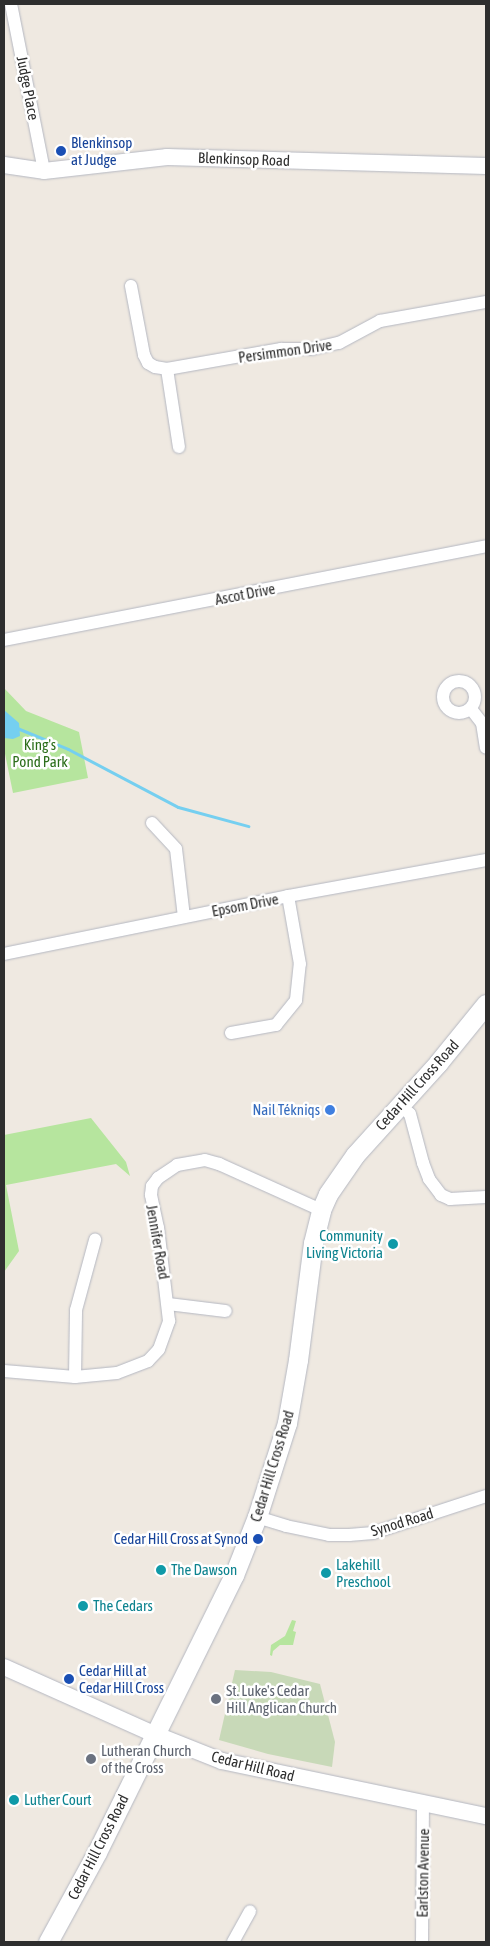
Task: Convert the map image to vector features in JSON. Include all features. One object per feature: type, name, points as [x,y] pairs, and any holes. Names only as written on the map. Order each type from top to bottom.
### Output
[{"type":"main road","name":"Cedar Hill Cross Road","points":[[48,1942],[97,1852],[234,1574],[257,1516],[287,1423],[298,1360],[313,1243],[321,1210],[346,1166],[484,1013]]},
{"type":"street","name":"Judge Place","points":[[11,4],[44,171]]},
{"type":"street","name":"Blenkinsop Road","points":[[4,165],[44,171],[167,157],[486,166]]},
{"type":"street","points":[[131,286],[144,356],[148,363],[155,367],[166,369],[179,447]]},
{"type":"street","name":"Persimmon Drive","points":[[166,369],[281,348],[312,350],[339,343],[380,321],[486,302]]},
{"type":"street","name":"Ascot Drive","points":[[4,640],[486,546]]},
{"type":"street","points":[[470,709],[482,722],[486,748]]},
{"type":"street","points":[[152,823],[176,849],[184,917]]},
{"type":"street","name":"Epsom Drive","points":[[4,954],[288,896],[486,860]]},
{"type":"street","points":[[231,1033],[276,1025],[296,1000],[300,964],[288,896]]},
{"type":"street","points":[[400,1105],[410,1114],[426,1171],[440,1195],[450,1199],[486,1197]]},
{"type":"street","name":"Jennifer Road","points":[[75,1377],[117,1373],[148,1360],[159,1349],[166,1334],[169,1321],[168,1304],[158,1228],[150,1195],[152,1186],[166,1171],[190,1161],[205,1160],[238,1172],[321,1210]]},
{"type":"street","points":[[4,1371],[75,1377],[76,1310],[94,1240]]},
{"type":"street","points":[[168,1304],[226,1312]]},
{"type":"street","name":"Synod Road","points":[[257,1516],[286,1526],[329,1535],[365,1534],[486,1496]]},
{"type":"street","name":"Cedar Hill Road","points":[[4,1667],[154,1734],[222,1761],[486,1816]]},
{"type":"street","name":"Earlston Avenue","points":[[422,1942],[424,1804]]},
{"type":"street","points":[[233,1942],[250,1911]]},
{"type":"green space","name":"King's Pond Park","points":[[4,688],[26,711],[79,732],[88,778],[13,793],[4,749]]},
{"type":"green space","points":[[91,1118],[126,1162],[130,1176],[116,1164],[6,1185],[19,1251],[4,1272],[4,1135]]},
{"type":"green space","points":[[292,1620],[296,1621],[293,1631],[296,1632],[293,1645],[280,1645],[273,1651],[272,1656],[270,1655],[271,1645],[285,1636]]},
{"type":"green space","points":[[235,1670],[271,1672],[320,1684],[335,1742],[332,1767],[268,1754],[219,1740]]},
{"type":"water","points":[[4,710],[19,723],[20,736],[13,739],[4,738]]},
{"type":"waterway","points":[[17,728],[68,749],[178,807],[248,826]]},
{"type":"place","name":"Blenkinsop at Judge","points":[[61,151]]},
{"type":"place","name":"Nail Tékniqs","points":[[330,1110]]},
{"type":"place","name":"Community Living Victoria","points":[[393,1244]]},
{"type":"place","name":"Cedar Hill Cross at Synod","points":[[258,1539]]},
{"type":"place","name":"The Dawson","points":[[161,1570]]},
{"type":"place","name":"Lakehill Preschool","points":[[326,1573]]},
{"type":"place","name":"The Cedars","points":[[83,1606]]},
{"type":"place","name":"Cedar Hill at Cedar Hill Cross","points":[[69,1679]]},
{"type":"place","name":"St. Luke's Cedar Hill Anglican Church","points":[[216,1699]]},
{"type":"place","name":"Lutheran Church of the Cross","points":[[91,1759]]},
{"type":"place","name":"Luther Court","points":[[14,1800]]}]
